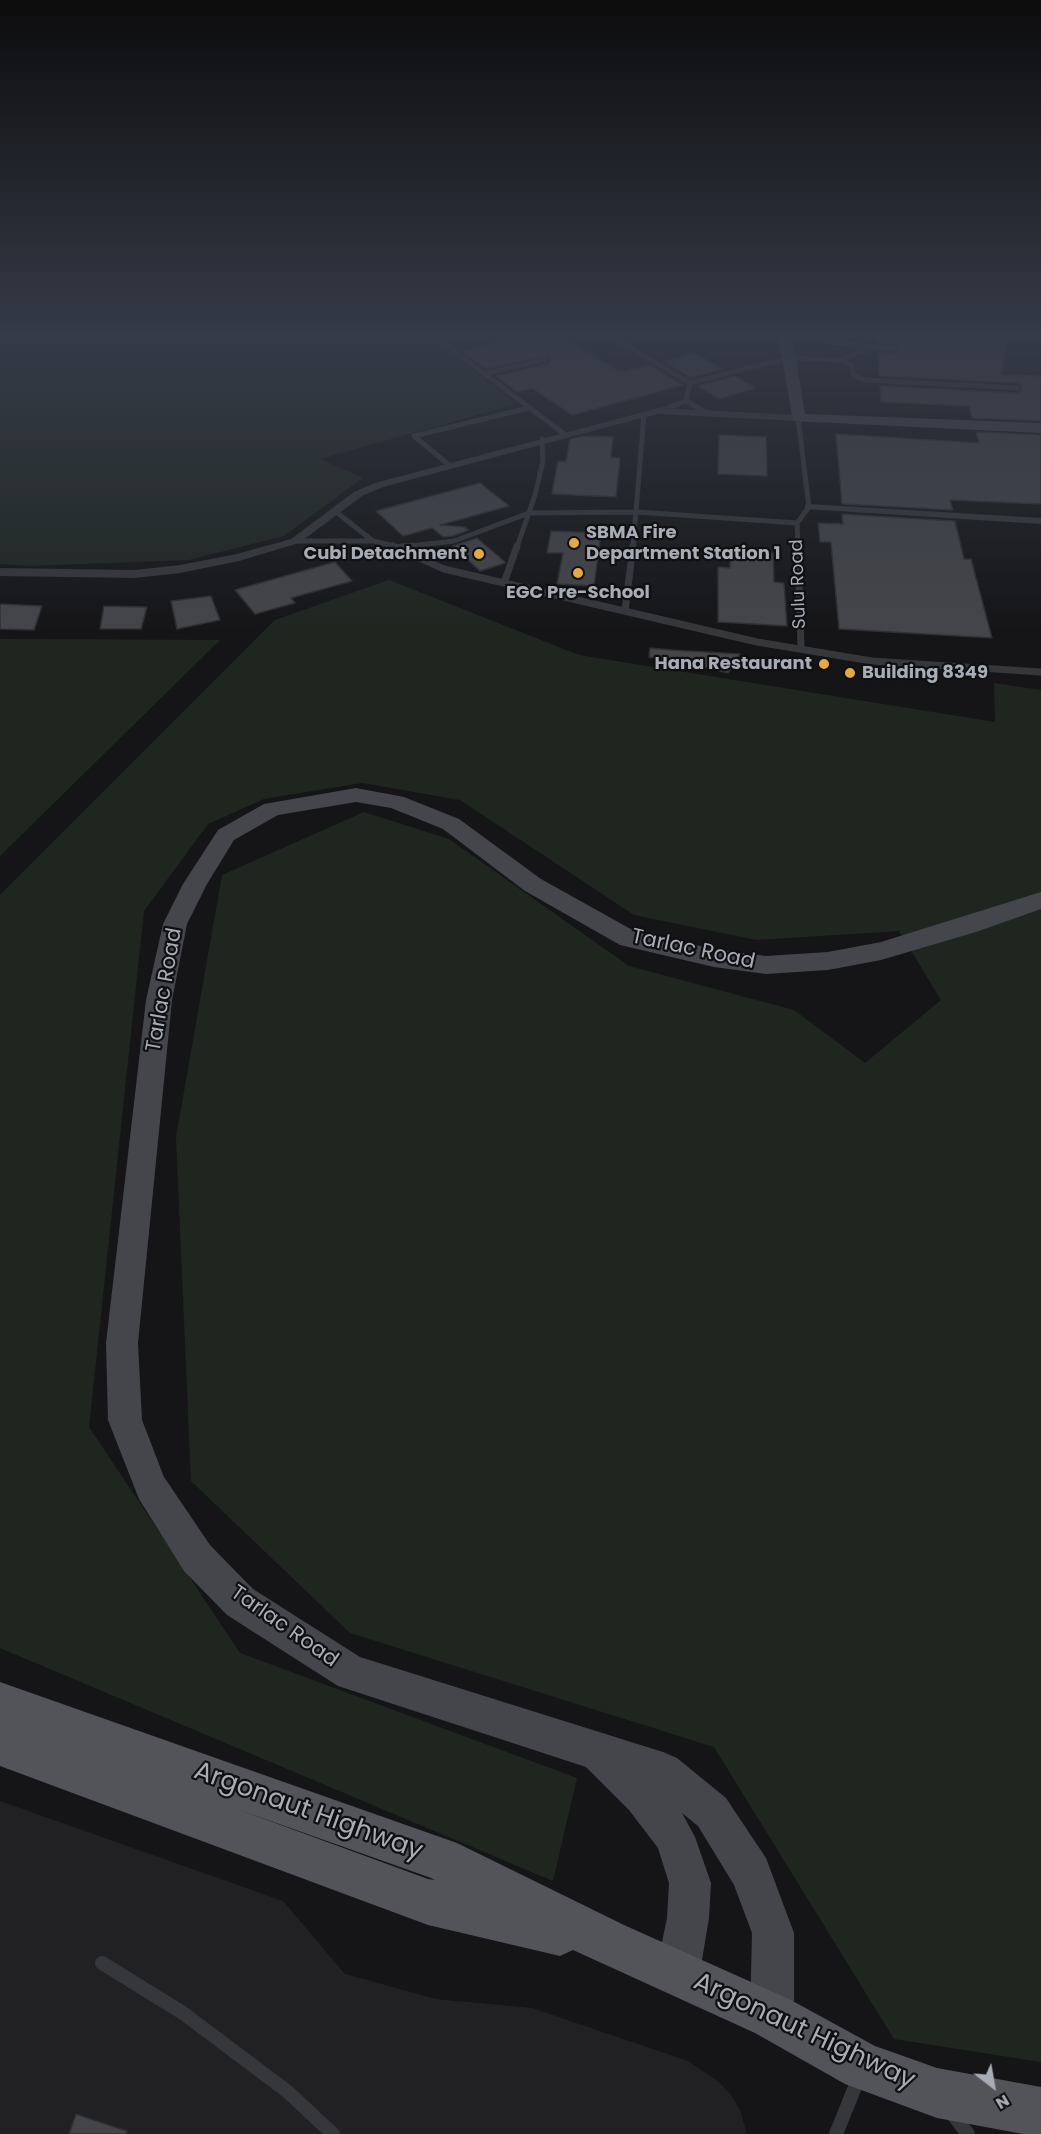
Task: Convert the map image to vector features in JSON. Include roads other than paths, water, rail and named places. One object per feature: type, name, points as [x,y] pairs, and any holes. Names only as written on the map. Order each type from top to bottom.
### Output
[{"type":"main road","name":"Tarlac Road","points":[[772,2016],[773,1933],[751,1873],[712,1812],[663,1772],[351,1673],[240,1602],[197,1558],[151,1487],[125,1420],[122,1343],[159,1000],[175,924],[190,894],[226,835],[272,809],[356,795],[396,802],[451,824],[533,885],[629,939],[714,958],[766,964],[828,961],[881,951],[967,926],[1041,900]]},
{"type":"main road","name":"Argonaut Highway","points":[[0,1703],[441,1859],[607,1942],[772,2016],[863,2066],[937,2093],[1041,2112]]},
{"type":"main road","name":"Argonaut Highway","points":[[0,1744],[428,1902],[607,1942]]},
{"type":"main road","name":"Tarlac Road","points":[[598,1753],[643,1796],[675,1837],[690,1883],[688,1918],[678,1972]]},
{"type":"street","points":[[0,572],[92,575],[180,569],[239,557],[295,541],[358,494],[379,485],[557,435]]},
{"type":"street","points":[[809,507],[1041,521]]},
{"type":"lane","points":[[420,435],[414,436],[449,465]]},
{"type":"lane","points":[[625,611],[637,512],[643,435]]},
{"type":"lane","points":[[800,435],[809,507]]},
{"type":"lane","points":[[504,583],[529,513],[543,460],[542,439]]},
{"type":"lane","name":"Sulu Road","points":[[801,648],[797,523],[809,507]]},
{"type":"lane","points":[[335,511],[373,541]]},
{"type":"lane","points":[[399,548],[454,541],[529,513],[637,512],[797,523]]},
{"type":"lane","points":[[295,541],[373,541],[399,548],[444,569],[757,642],[872,661],[1041,672]]},
{"type":"lane","points":[[102,1963],[183,2013],[288,2092],[333,2134]]},
{"type":"lane","points":[[836,2134],[863,2066]]},
{"type":"lane","points":[[937,2093],[968,2134]]},
{"type":"place","name":"SBMA Fire Department Station 1","points":[[574,543]]},
{"type":"place","name":"Cubi Detachment","points":[[479,554]]},
{"type":"place","name":"EGC Pre-School","points":[[578,573]]},
{"type":"place","name":"Hana Restaurant","points":[[824,664]]},
{"type":"place","name":"Building 8349","points":[[850,673]]}]
